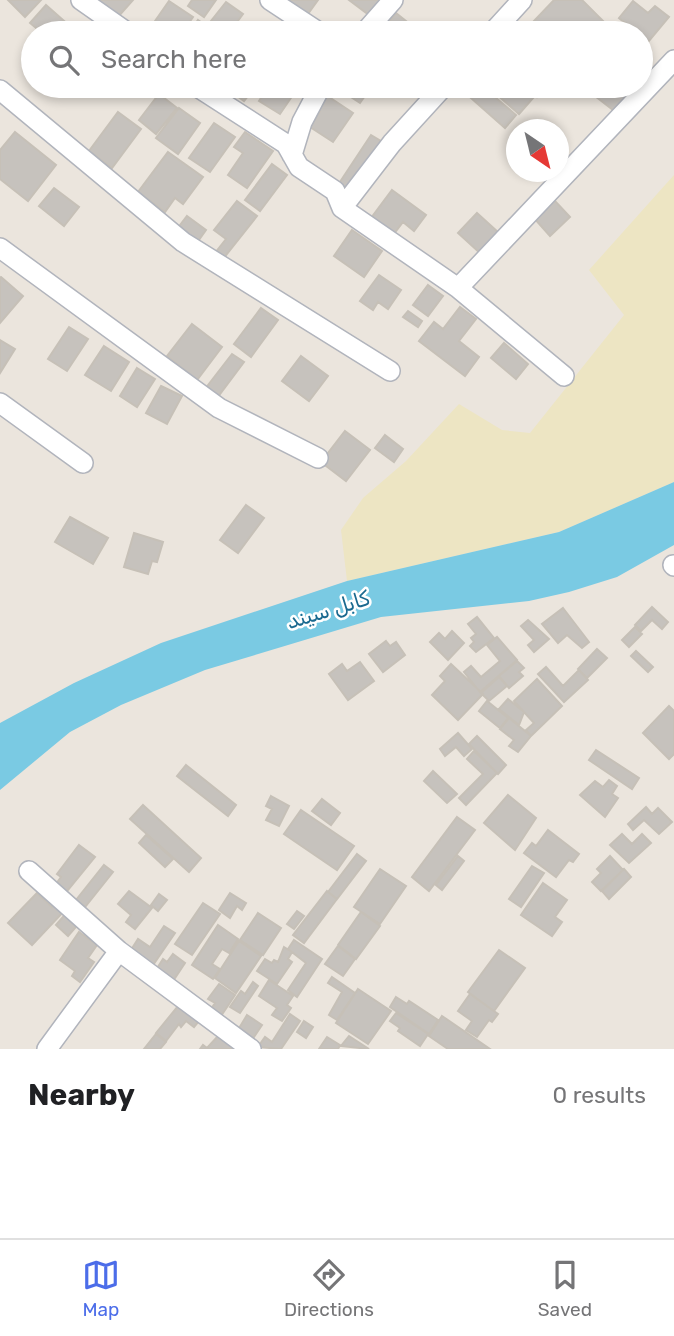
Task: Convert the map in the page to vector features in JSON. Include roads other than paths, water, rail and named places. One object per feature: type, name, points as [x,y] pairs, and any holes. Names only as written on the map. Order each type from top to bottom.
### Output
[{"type":"street","points":[[81,0],[111,21]]},
{"type":"street","points":[[270,0],[302,21]]},
{"type":"street","points":[[375,21],[393,0]]},
{"type":"street","points":[[503,21],[522,0]]},
{"type":"street","points":[[653,82],[674,60]]},
{"type":"street","points":[[0,90],[183,242],[390,371]]},
{"type":"street","points":[[215,98],[275,136],[299,167],[335,191],[342,208],[458,288],[564,376]]},
{"type":"street","points":[[292,155],[302,122],[315,98]]},
{"type":"street","points":[[342,208],[393,143],[433,98]]},
{"type":"street","points":[[458,288],[638,98]]},
{"type":"street","points":[[0,248],[219,408],[318,458]]},
{"type":"street","points":[[0,403],[83,463]]},
{"type":"street","points":[[29,871],[119,951],[251,1049]]},
{"type":"street","points":[[47,1049],[119,951]]},
{"type":"water","name":"کابل سيند","points":[[674,482],[674,545],[617,577],[529,601],[381,617],[205,670],[121,705],[70,732],[0,790],[0,723],[74,683],[161,643],[347,581],[559,532]]}]
